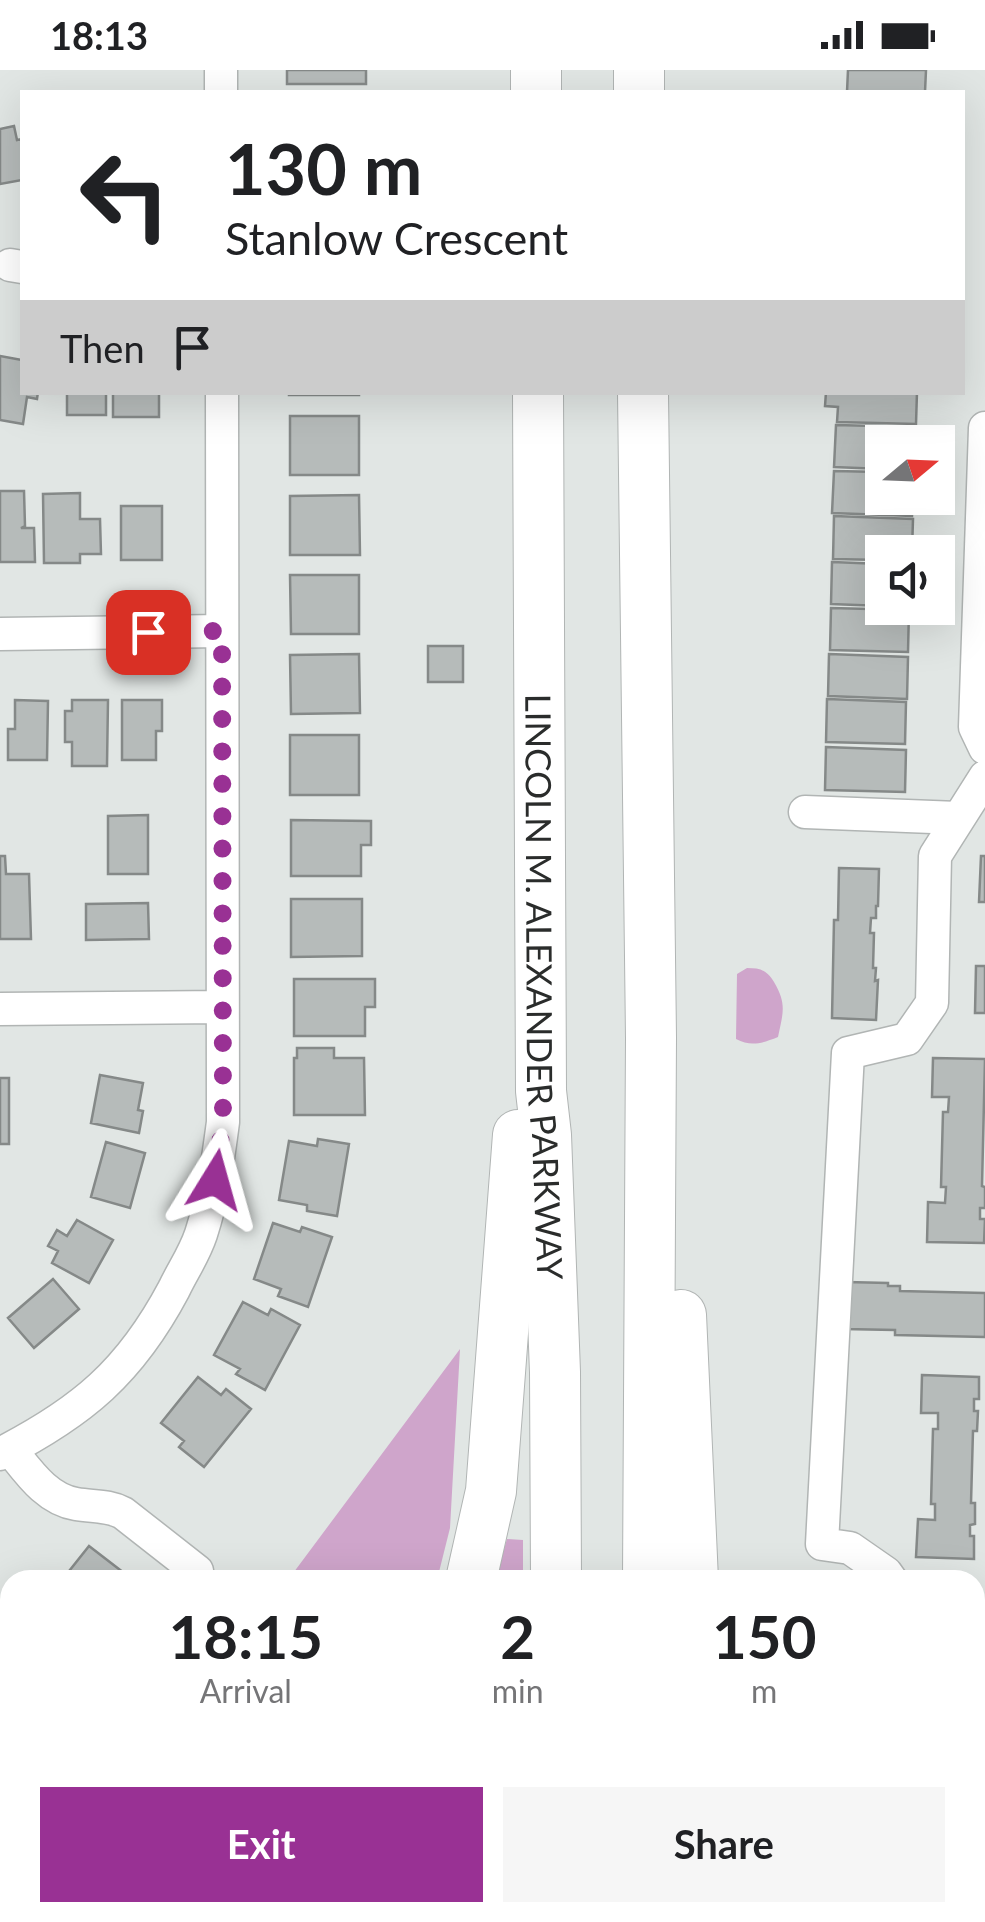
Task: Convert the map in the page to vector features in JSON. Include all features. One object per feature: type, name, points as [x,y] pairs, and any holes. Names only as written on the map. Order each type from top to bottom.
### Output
[{"type":"highway","name":"LINCOLN M. ALEXANDER PARKWAY","points":[[538,395],[541,1091],[556,1372],[556,1570]]},
{"type":"highway","points":[[643,395],[651,1038],[648,1570]]},
{"type":"highway","points":[[651,1038],[672,1106],[692,1570]]},
{"type":"highway","points":[[473,1570],[492,1490],[518,1132],[541,1091]]},
{"type":"street","points":[[196,1570],[117,1510],[69,1503],[47,1492],[5,1452],[64,1418],[110,1379],[154,1324],[191,1261],[212,1192],[223,1122],[222,395]]},
{"type":"street","points":[[985,428],[974,727],[985,748]]},
{"type":"street","points":[[0,634],[222,631]]},
{"type":"street","points":[[882,1570],[850,1548],[822,1544],[848,1053],[907,1038],[932,1002],[935,856],[985,777]]},
{"type":"street","points":[[805,812],[958,818]]},
{"type":"street","points":[[0,1009],[222,1008]]},
{"type":"shaded area","points":[[747,968],[769,975],[782,1003],[778,1037],[757,1043],[736,1039],[737,974]]},
{"type":"shaded area","points":[[460,1349],[450,1528],[440,1570],[295,1570]]},
{"type":"shaded area","points":[[507,1539],[523,1540],[523,1570],[498,1570]]},
{"type":"building","points":[[287,70],[366,70],[366,84],[287,84]]},
{"type":"building","points":[[848,70],[926,70],[925,90],[847,90]]},
{"type":"building","points":[[14,126],[20,139],[20,180],[0,184],[0,129]]},
{"type":"building","points":[[0,356],[20,360],[20,395],[38,395],[37,399],[27,397],[23,424],[0,420]]},
{"type":"building","points":[[67,395],[106,395],[106,415],[67,415]]},
{"type":"building","points":[[113,395],[159,395],[159,417],[113,417]]},
{"type":"building","points":[[826,395],[917,395],[916,424],[837,422],[838,407],[825,406]]},
{"type":"building","points":[[290,416],[359,416],[359,475],[290,475]]},
{"type":"building","points":[[836,425],[865,426],[865,468],[834,467]]},
{"type":"building","points":[[834,471],[865,472],[865,514],[832,513]]},
{"type":"building","points":[[0,491],[24,491],[25,526],[21,528],[34,528],[35,562],[0,562]]},
{"type":"building","points":[[80,493],[80,519],[100,519],[101,554],[80,554],[80,563],[44,563],[43,494]]},
{"type":"building","points":[[359,495],[360,555],[290,555],[290,496]]},
{"type":"building","points":[[121,506],[162,506],[162,560],[121,560]]},
{"type":"building","points":[[834,516],[913,519],[913,535],[865,535],[865,560],[833,559]]},
{"type":"building","points":[[832,562],[865,563],[865,605],[831,604]]},
{"type":"building","points":[[290,575],[359,575],[359,634],[291,634]]},
{"type":"building","points":[[831,608],[865,609],[865,625],[909,625],[908,652],[830,650]]},
{"type":"building","points":[[428,646],[463,646],[463,682],[428,682]]},
{"type":"building","points":[[359,654],[360,713],[291,714],[290,655]]},
{"type":"building","points":[[829,654],[908,657],[907,699],[828,696]]},
{"type":"building","points":[[827,699],[906,702],[905,744],[826,742]]},
{"type":"building","points":[[15,700],[48,701],[47,760],[8,760],[8,729],[15,729]]},
{"type":"building","points":[[72,700],[108,700],[107,766],[72,766],[72,742],[65,742],[65,711],[72,711]]},
{"type":"building","points":[[122,700],[162,700],[162,731],[156,731],[156,760],[122,760]]},
{"type":"building","points":[[290,735],[359,735],[359,795],[290,795]]},
{"type":"building","points":[[826,747],[906,750],[905,792],[825,790]]},
{"type":"building","points":[[148,815],[148,874],[108,874],[108,816]]},
{"type":"building","points":[[291,820],[371,821],[371,845],[361,845],[361,876],[291,876]]},
{"type":"building","points":[[0,856],[5,856],[6,874],[29,874],[31,939],[0,939]]},
{"type":"building","points":[[981,856],[985,856],[985,902],[979,902]]},
{"type":"building","points":[[839,868],[879,869],[878,906],[876,918],[871,918],[870,933],[874,933],[873,968],[875,981],[878,980],[876,1020],[832,1018]]},
{"type":"building","points":[[291,899],[362,899],[362,956],[291,957]]},
{"type":"building","points":[[148,903],[149,939],[86,940],[86,904]]},
{"type":"building","points":[[976,966],[985,966],[985,1013],[975,1013]]},
{"type":"building","points":[[294,979],[375,979],[375,1007],[365,1007],[365,1036],[294,1036]]},
{"type":"building","points":[[297,1048],[334,1048],[334,1058],[364,1058],[365,1115],[294,1115]]},
{"type":"building","points":[[933,1058],[985,1059],[985,1208],[980,1208],[980,1219],[985,1219],[984,1243],[927,1242],[928,1202],[945,1203],[946,1187],[941,1187],[943,1112],[948,1112],[949,1097],[932,1097]]},
{"type":"building","points":[[100,1075],[143,1083],[139,1133],[91,1123]]},
{"type":"building","points":[[0,1078],[9,1078],[9,1144],[0,1144]]},
{"type":"building","points":[[318,1139],[349,1144],[337,1216],[307,1211],[307,1205],[279,1200],[289,1141],[317,1146]]},
{"type":"building","points":[[106,1142],[145,1153],[130,1208],[91,1197]]},
{"type":"building","points":[[77,1220],[113,1240],[89,1283],[52,1263],[58,1251],[48,1246],[57,1230],[67,1236]]},
{"type":"building","points":[[273,1223],[332,1237],[308,1307],[278,1296],[281,1289],[254,1279]]},
{"type":"building","points":[[53,1279],[79,1309],[34,1348],[8,1318]]},
{"type":"building","points":[[846,1282],[888,1283],[900,1286],[900,1291],[985,1293],[985,1337],[895,1335],[895,1330],[844,1329]]},
{"type":"building","points":[[243,1302],[268,1315],[271,1309],[300,1325],[265,1390],[236,1374],[240,1369],[214,1355]]},
{"type":"building","points":[[922,1375],[979,1377],[979,1399],[974,1399],[974,1411],[978,1411],[977,1431],[973,1431],[971,1503],[975,1503],[975,1524],[970,1525],[974,1559],[916,1557],[918,1519],[935,1520],[935,1504],[931,1504],[933,1429],[938,1429],[938,1413],[921,1413]]},
{"type":"building","points":[[198,1377],[221,1395],[226,1389],[251,1409],[204,1467],[179,1447],[184,1441],[161,1423]]},
{"type":"building","points":[[89,1546],[120,1570],[70,1570]]},
{"type":"route","points":[[148,632],[222,631],[223,1122],[215,1180]]}]
